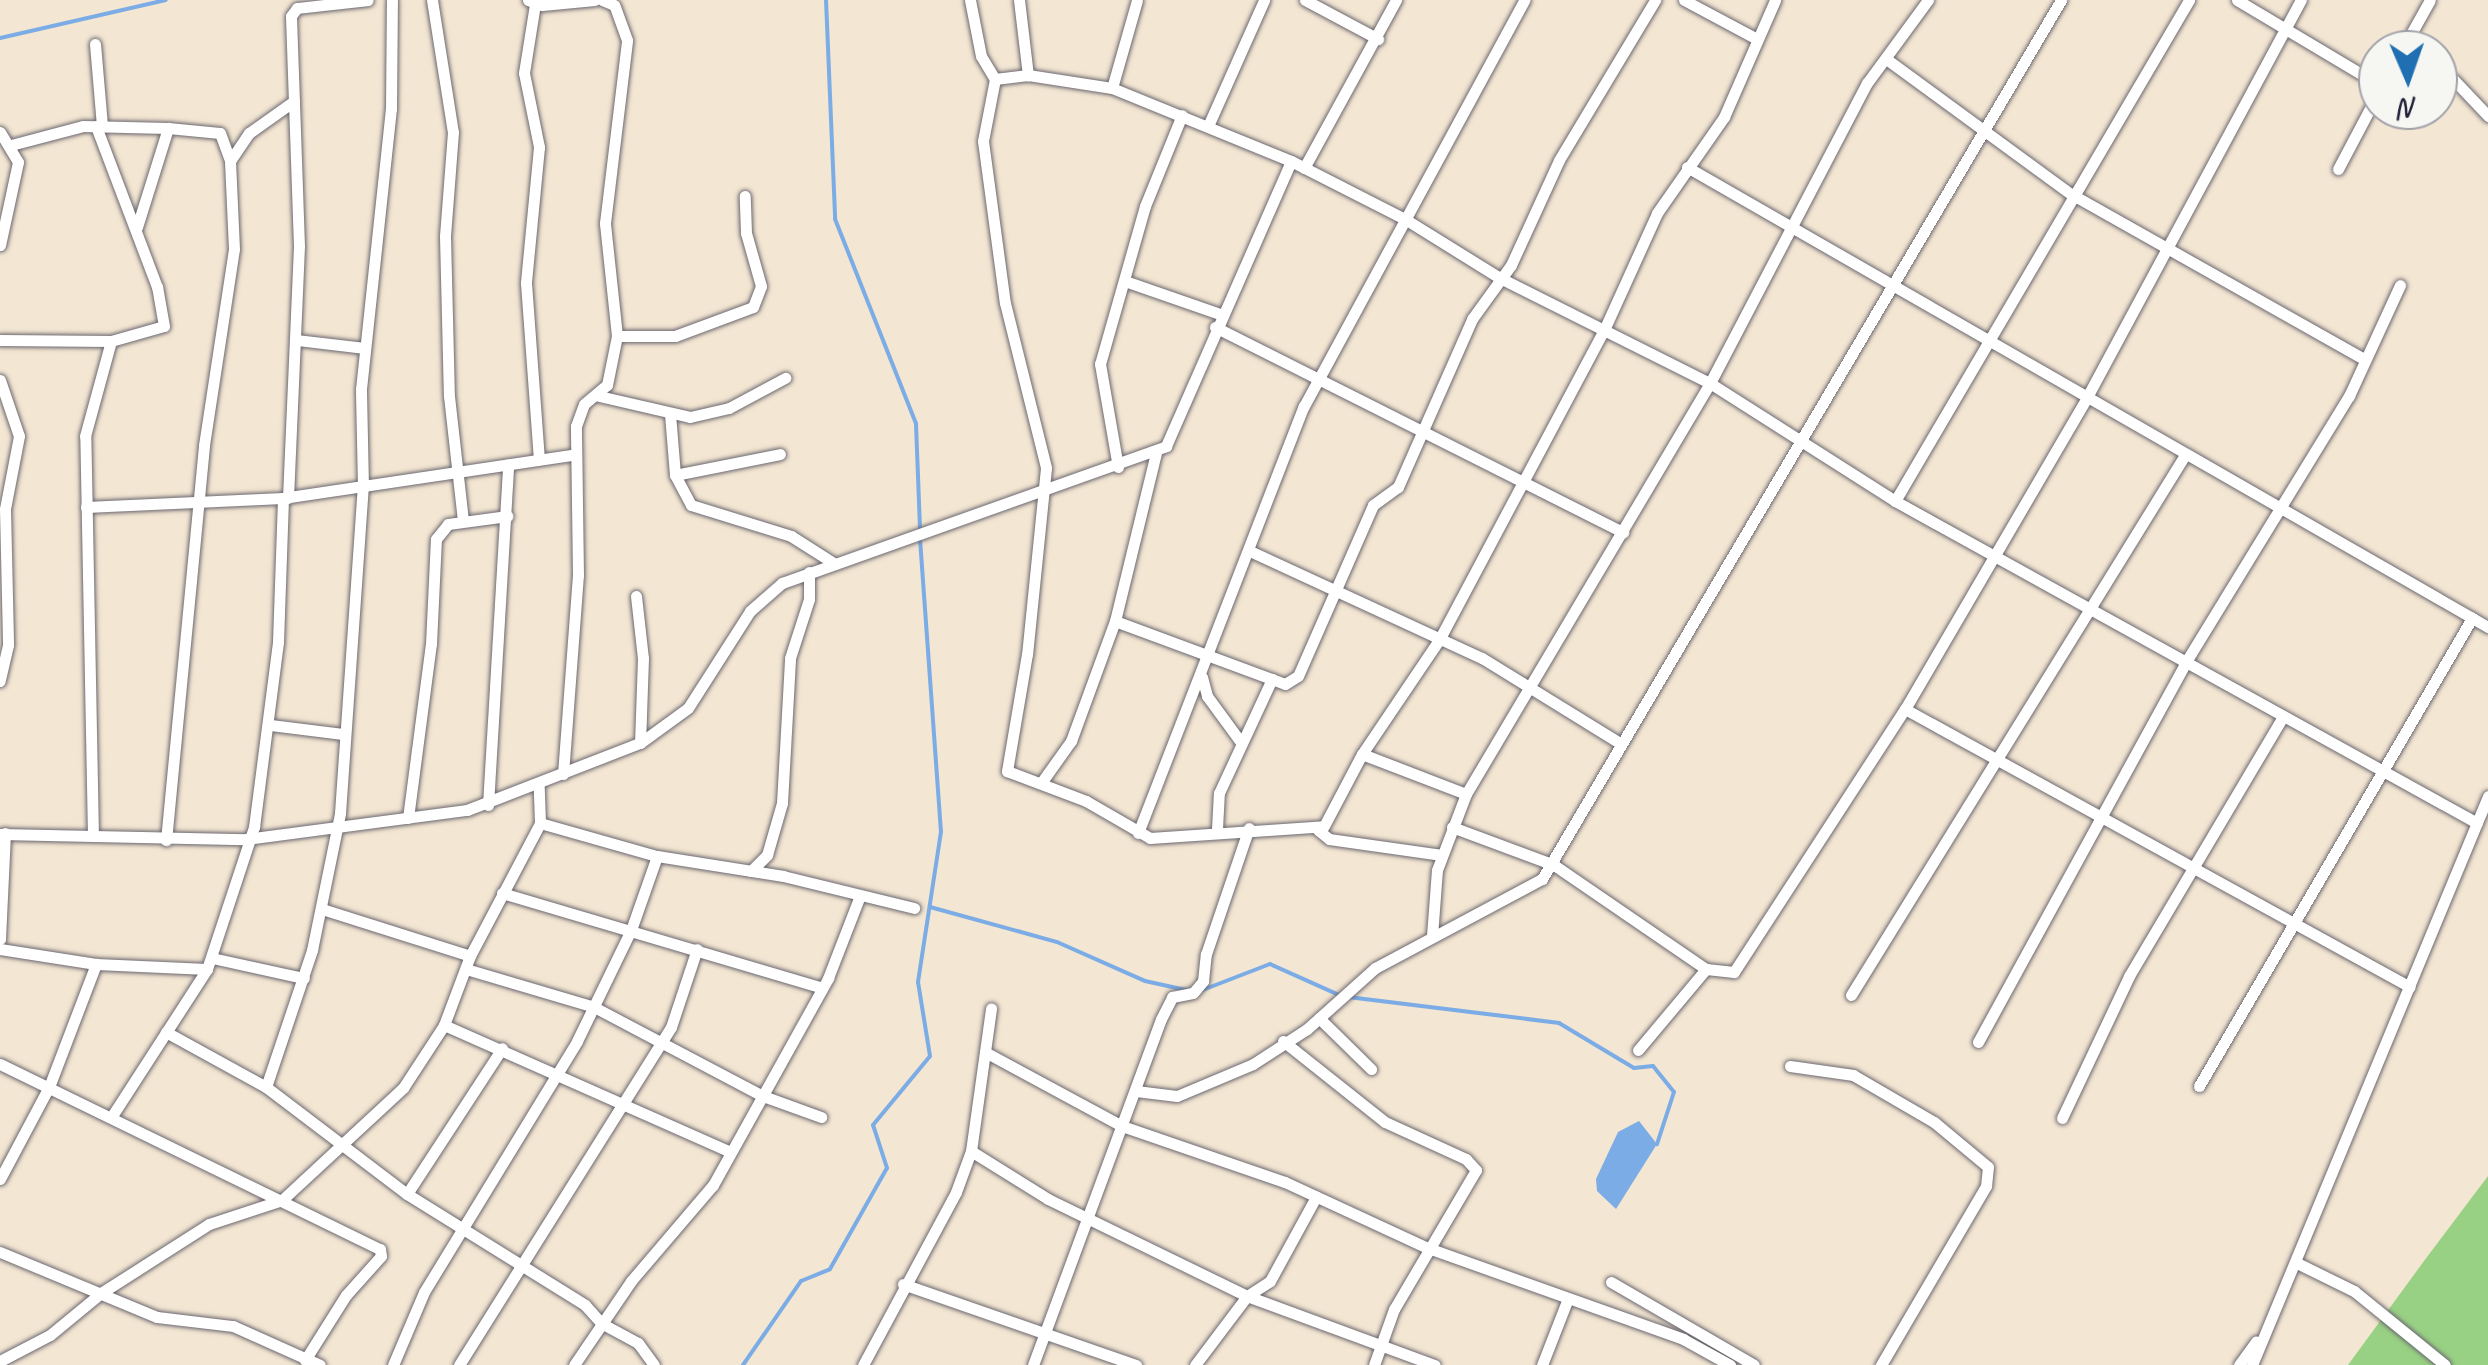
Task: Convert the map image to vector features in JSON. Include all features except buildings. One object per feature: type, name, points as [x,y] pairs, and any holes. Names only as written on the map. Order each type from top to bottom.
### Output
[{"type":"street","points":[[112,1116],[209,963],[246,839],[254,827],[270,726],[297,340],[293,10],[368,0]]},
{"type":"street","points":[[266,1087],[304,978],[336,828],[363,487],[364,348],[391,109],[392,0]]},
{"type":"street","points":[[432,0],[454,132],[445,236],[455,472],[462,520]]},
{"type":"street","points":[[539,460],[526,283],[538,120],[524,73],[531,2],[599,0],[614,6],[627,40],[604,223],[616,336],[599,396],[578,414],[578,575],[563,774]]},
{"type":"street","points":[[970,0],[982,56],[996,79],[984,119],[986,172],[1005,302],[1046,468],[1027,654],[1006,771],[1041,783],[1150,838],[1216,828],[1318,830],[1329,839],[1442,855]]},
{"type":"street","points":[[1019,0],[1028,75]]},
{"type":"street","points":[[1112,88],[1137,0]]},
{"type":"street","points":[[1208,126],[1264,0]]},
{"type":"street","points":[[1305,0],[1378,39]]},
{"type":"street","points":[[1304,168],[1396,0]]},
{"type":"street","points":[[1138,833],[1304,406],[1524,0]]},
{"type":"street","points":[[1115,621],[1211,653],[1286,684],[1298,676],[1339,590],[1373,504],[1398,488],[1422,430],[1498,277],[1511,264],[1559,160],[1655,0]]},
{"type":"street","points":[[1684,0],[1757,39]]},
{"type":"street","points":[[1318,830],[1362,754],[1440,640],[1604,330],[1657,213],[1724,117],[1775,0]]},
{"type":"street","points":[[1432,936],[1442,855],[1466,794],[1531,692],[1582,593],[1623,532],[1710,384],[1867,83],[1889,61],[1928,0]]},
{"type":"street","points":[[1136,1091],[1187,1093],[1253,1064],[1320,1018],[1375,968],[1533,887],[1554,864],[1797,440],[2061,0]]},
{"type":"street","points":[[1895,501],[1991,345],[2071,194],[2189,0]]},
{"type":"street","points":[[2237,0],[2358,72]]},
{"type":"street","points":[[1452,827],[1554,864],[1706,969],[1734,972],[1905,709],[2087,397],[2288,32],[2301,0]]},
{"type":"street","points":[[2413,30],[2430,0]]},
{"type":"street","points":[[0,340],[111,341],[164,326],[136,227],[99,126],[95,44]]},
{"type":"street","points":[[1889,61],[1981,132],[2071,194],[2362,358]]},
{"type":"street","points":[[996,79],[1028,75],[1112,88],[1292,161],[1406,219],[1498,277],[1710,384],[1895,501],[2184,665],[2477,823]]},
{"type":"street","points":[[2458,84],[2488,116]]},
{"type":"street","points":[[230,161],[248,134],[294,101]]},
{"type":"street","points":[[1118,466],[1100,364],[1144,206],[1182,115]]},
{"type":"street","points":[[11,145],[67,127],[168,128],[220,133],[230,161],[234,249],[201,502],[166,840]]},
{"type":"street","points":[[136,227],[168,128]]},
{"type":"street","points":[[2338,169],[2359,130]]},
{"type":"street","points":[[0,132],[18,162],[0,246]]},
{"type":"street","points":[[1041,783],[1071,741],[1115,621],[1156,453],[1187,412],[1220,314],[1292,161]]},
{"type":"street","points":[[1687,167],[1790,230],[2488,627]]},
{"type":"street","points":[[616,336],[675,336],[753,307],[761,286],[745,196]]},
{"type":"street","points":[[1125,282],[1220,314]]},
{"type":"street","points":[[1978,1042],[2184,665],[2349,396],[2362,358],[2400,285]]},
{"type":"street","points":[[1215,327],[1323,376],[1522,484],[1623,532]]},
{"type":"street","points":[[297,340],[364,348]]},
{"type":"street","points":[[93,836],[87,419],[111,341]]},
{"type":"street","points":[[599,396],[670,414],[710,414],[785,378]]},
{"type":"street","points":[[0,380],[19,436],[6,509],[8,645],[0,681]]},
{"type":"street","points":[[670,414],[675,475],[690,505],[791,536],[835,564]]},
{"type":"street","points":[[0,939],[2,833],[246,839],[488,805],[640,742],[688,708],[765,595],[808,572],[1156,453]]},
{"type":"street","points":[[86,506],[286,498],[576,454]]},
{"type":"street","points":[[675,475],[780,454]]},
{"type":"street","points":[[1852,995],[2000,761],[2184,455]]},
{"type":"street","points":[[488,805],[489,708],[508,465]]},
{"type":"street","points":[[408,818],[431,644],[436,539],[441,529],[462,520],[507,516]]},
{"type":"street","points":[[1250,551],[1482,658],[1531,692],[1621,744]]},
{"type":"street","points":[[751,871],[767,854],[782,804],[790,658],[809,599],[808,572]]},
{"type":"street","points":[[636,596],[643,658],[640,742]]},
{"type":"street","points":[[2200,1086],[2288,923],[2386,772],[2472,618]]},
{"type":"street","points":[[1202,676],[1207,696],[1240,741]]},
{"type":"street","points":[[1216,828],[1219,793],[1272,679]]},
{"type":"street","points":[[1905,709],[2410,987]]},
{"type":"street","points":[[2062,1118],[2129,976],[2282,718]]},
{"type":"street","points":[[270,726],[343,734]]},
{"type":"street","points":[[1362,754],[1466,794]]},
{"type":"street","points":[[0,1361],[68,1324],[101,1292],[210,1224],[282,1200],[403,1088],[444,1025],[468,962],[540,823],[539,785]]},
{"type":"street","points":[[2252,1365],[2488,796]]},
{"type":"street","points":[[540,823],[656,856],[751,871],[914,908]]},
{"type":"street","points":[[1033,1365],[1172,996],[1193,994],[1203,981],[1206,954],[1249,828]]},
{"type":"street","points":[[393,1365],[416,1306],[594,1007],[632,930],[656,856]]},
{"type":"street","points":[[502,894],[820,987]]},
{"type":"street","points":[[574,1365],[601,1324],[704,1197],[820,987],[860,898]]},
{"type":"street","points":[[322,908],[594,1007],[763,1096],[821,1117]]},
{"type":"street","points":[[0,949],[96,964],[209,963],[304,978]]},
{"type":"street","points":[[460,1365],[518,1265],[623,1106],[678,1014],[697,949]]},
{"type":"street","points":[[0,1179],[49,1087],[96,964]]},
{"type":"street","points":[[1638,1050],[1706,969]]},
{"type":"street","points":[[863,1365],[903,1284],[956,1192],[972,1151],[992,1008]]},
{"type":"street","points":[[1320,1018],[1371,1068]]},
{"type":"street","points":[[444,1025],[559,1071],[623,1106],[728,1152]]},
{"type":"street","points":[[166,1032],[266,1087],[407,1194],[585,1304],[601,1324],[638,1343],[654,1365]]},
{"type":"street","points":[[1284,1040],[1385,1122],[1472,1162],[1471,1182],[1428,1248],[1380,1343],[1374,1365]]},
{"type":"street","points":[[407,1194],[502,1048]]},
{"type":"street","points":[[984,1052],[1122,1126],[1316,1197],[1428,1248],[1567,1301],[1682,1339],[1730,1365]]},
{"type":"street","points":[[0,1064],[382,1252],[346,1295],[305,1360]]},
{"type":"street","points":[[1790,1066],[1853,1075],[1934,1122],[1988,1167],[1986,1186],[1881,1365]]},
{"type":"street","points":[[972,1151],[1088,1218],[1247,1296],[1435,1365]]},
{"type":"street","points":[[1195,1365],[1247,1296],[1270,1281],[1316,1197]]},
{"type":"street","points":[[0,1252],[181,1324],[233,1326],[320,1365]]},
{"type":"street","points":[[2296,1263],[2354,1290],[2445,1365]]},
{"type":"street","points":[[1611,1282],[1754,1365]]},
{"type":"street","points":[[903,1284],[1136,1365]]},
{"type":"street","points":[[1542,1365],[1567,1301]]},
{"type":"street","points":[[2239,1365],[2268,1327]]},
{"type":"green space","points":[[2488,1176],[2488,1365],[2348,1365],[2424,1261]]},
{"type":"water","points":[[1639,1121],[1657,1144],[1616,1209],[1597,1191],[1596,1179],[1618,1132]]},
{"type":"waterway","points":[[0,38],[166,0]]},
{"type":"waterway","points":[[826,0],[835,219],[916,424],[920,529]]},
{"type":"waterway","points":[[743,1365],[801,1281],[830,1269],[887,1168],[873,1125],[930,1056],[918,982],[941,832],[920,539]]},
{"type":"waterway","points":[[930,907],[1057,942],[1145,981],[1186,990]]},
{"type":"waterway","points":[[1200,991],[1270,964],[1339,995]]},
{"type":"waterway","points":[[1348,997],[1559,1023],[1634,1068],[1653,1066],[1674,1092],[1657,1144]]}]
